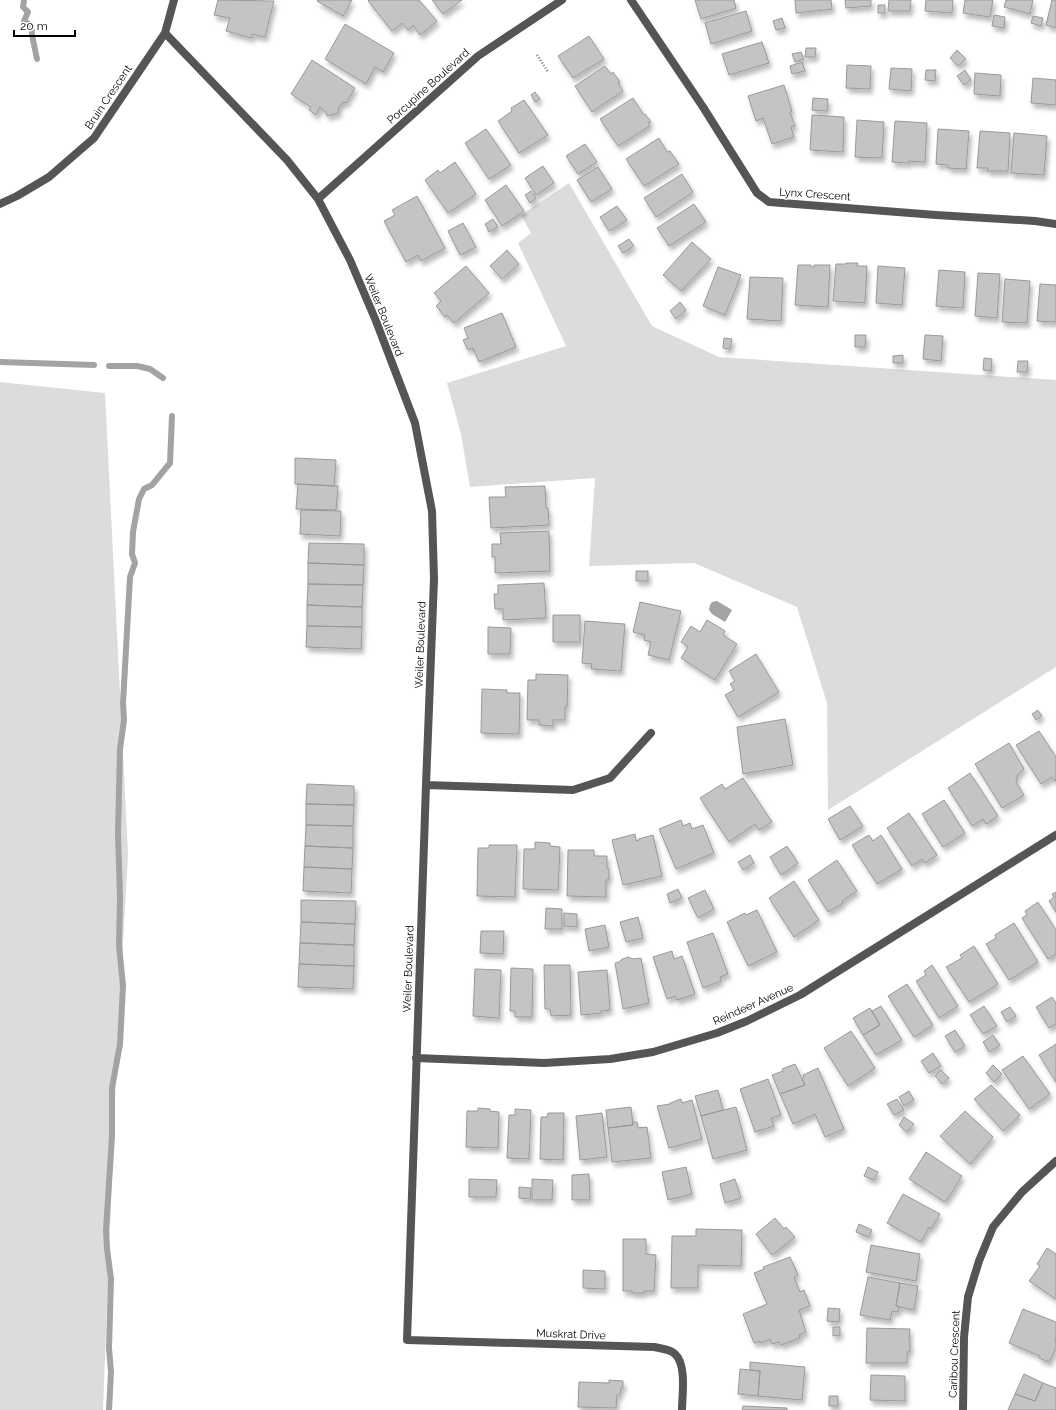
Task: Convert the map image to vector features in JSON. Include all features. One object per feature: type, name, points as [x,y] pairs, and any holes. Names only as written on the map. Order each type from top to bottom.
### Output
[{"type":"street","name":"Bruin Crescent","points":[[0,204],[49,177],[94,138],[165,33],[174,0]]},
{"type":"street","name":"Porcupine Boulevard","points":[[318,199],[478,56],[562,0]]},
{"type":"street","name":"Lynx Crescent","points":[[631,0],[700,102],[757,193],[769,202],[1035,221],[1056,224]]},
{"type":"street","name":"Weiler Boulevard","points":[[165,33],[287,160],[318,199],[350,260],[376,320],[414,423],[432,511],[434,578],[407,1340]]},
{"type":"street","points":[[426,785],[573,790],[610,778],[651,733]]},
{"type":"street","name":"Reindeer Avenue","points":[[416,1058],[544,1063],[596,1060],[653,1052],[717,1033],[748,1021],[800,995],[1056,835]]},
{"type":"street","name":"Caribou Crescent","points":[[963,1410],[964,1337],[968,1297],[979,1261],[993,1227],[1022,1192],[1056,1161]]},
{"type":"street","name":"Muskrat Drive","points":[[407,1340],[654,1347],[669,1350],[679,1359],[682,1369],[682,1410]]},
{"type":"path","points":[[537,55],[548,72]]},
{"type":"shaded area","points":[[569,183],[652,326],[719,357],[1056,380],[1056,667],[828,810],[827,703],[797,607],[694,563],[589,566],[595,478],[470,487],[461,434],[447,383],[566,346],[518,243],[531,233],[521,215]]},
{"type":"shaded area","points":[[0,382],[105,393],[128,854],[117,1050],[103,1410],[0,1410]]},
{"type":"shaded area","points":[[717,601],[732,610],[725,622],[712,614],[709,610],[712,602]]},
{"type":"building","points":[[218,0],[274,1],[265,37],[252,34],[252,38],[226,31],[230,18],[214,15]]},
{"type":"building","points":[[352,0],[343,16],[317,1]]},
{"type":"building","points":[[419,0],[437,21],[420,35],[413,25],[408,30],[402,23],[392,31],[368,1]]},
{"type":"building","points":[[432,0],[462,0],[443,14]]},
{"type":"building","points":[[695,0],[734,0],[736,8],[701,19]]},
{"type":"building","points":[[795,0],[831,0],[832,9],[796,13]]},
{"type":"building","points":[[845,0],[871,0],[871,6],[846,8]]},
{"type":"building","points":[[889,0],[911,0],[910,11],[888,11]]},
{"type":"building","points":[[926,0],[953,0],[952,13],[925,11]]},
{"type":"building","points":[[965,0],[993,0],[990,17],[963,13]]},
{"type":"building","points":[[1006,0],[1033,0],[1030,14],[1004,7]]},
{"type":"building","points":[[1052,0],[1056,0],[1056,28],[1046,25]]},
{"type":"building","points":[[878,5],[885,5],[885,13],[878,13]]},
{"type":"building","points":[[746,11],[752,31],[711,44],[705,23]]},
{"type":"building","points":[[994,15],[1005,17],[1004,28],[992,26]]},
{"type":"building","points":[[1033,16],[1043,18],[1041,26],[1031,23]]},
{"type":"building","points":[[782,18],[785,28],[776,30],[773,21]]},
{"type":"building","points":[[345,24],[394,53],[383,72],[375,67],[366,84],[325,59]]},
{"type":"building","points":[[589,36],[604,59],[573,78],[558,56]]},
{"type":"building","points":[[762,42],[769,63],[729,75],[722,54]]},
{"type":"building","points":[[806,48],[816,48],[815,57],[805,57]]},
{"type":"building","points":[[957,50],[966,59],[958,66],[950,58]]},
{"type":"building","points":[[801,52],[804,59],[795,62],[792,54]]},
{"type":"building","points":[[312,60],[355,88],[346,103],[343,102],[338,109],[339,113],[327,116],[326,112],[320,107],[316,115],[309,110],[311,107],[291,94]]},
{"type":"building","points":[[802,62],[805,71],[792,74],[790,66]]},
{"type":"building","points":[[847,65],[871,66],[870,89],[846,88]]},
{"type":"building","points":[[605,66],[611,74],[613,72],[620,82],[618,83],[623,91],[592,112],[575,86]]},
{"type":"building","points":[[891,68],[912,69],[911,91],[889,89]]},
{"type":"building","points":[[926,70],[936,70],[935,81],[925,80]]},
{"type":"building","points":[[965,70],[971,80],[964,85],[957,76]]},
{"type":"building","points":[[975,73],[1001,75],[1000,96],[974,94]]},
{"type":"building","points":[[1033,78],[1056,80],[1056,105],[1031,103]]},
{"type":"building","points":[[784,85],[792,111],[790,112],[795,126],[791,127],[794,137],[772,144],[763,118],[756,121],[748,96]]},
{"type":"building","points":[[535,92],[540,99],[535,102],[531,95]]},
{"type":"building","points":[[633,98],[644,115],[645,114],[651,122],[648,123],[650,126],[618,146],[600,119]]},
{"type":"building","points":[[813,98],[828,99],[827,111],[812,110]]},
{"type":"building","points":[[524,100],[548,135],[519,153],[498,121],[512,111],[511,108]]},
{"type":"building","points":[[812,115],[844,117],[843,152],[810,150]]},
{"type":"building","points":[[857,120],[884,122],[882,158],[855,157]]},
{"type":"building","points":[[895,121],[927,123],[925,162],[892,162]]},
{"type":"building","points":[[486,129],[511,165],[489,179],[465,143]]},
{"type":"building","points":[[938,129],[969,131],[966,169],[948,168],[948,165],[936,164]]},
{"type":"building","points":[[980,131],[1010,133],[1008,171],[987,171],[988,168],[977,168]]},
{"type":"building","points":[[1014,133],[1047,136],[1044,175],[1011,173]]},
{"type":"building","points":[[659,138],[667,152],[670,151],[679,164],[644,186],[626,159]]},
{"type":"building","points":[[585,144],[597,162],[578,174],[566,156]]},
{"type":"building","points":[[455,162],[476,194],[448,213],[425,180],[438,170],[440,173]]},
{"type":"building","points":[[543,166],[554,183],[536,195],[525,178]]},
{"type":"building","points":[[598,167],[612,189],[591,202],[577,180]]},
{"type":"building","points":[[682,174],[693,192],[656,217],[644,198]]},
{"type":"building","points":[[506,185],[524,211],[502,226],[485,200]]},
{"type":"building","points":[[531,191],[536,198],[530,203],[525,195]]},
{"type":"building","points":[[417,196],[445,248],[421,261],[418,255],[406,262],[384,221],[395,215],[392,210]]},
{"type":"building","points":[[694,204],[706,222],[669,246],[657,228]]},
{"type":"building","points":[[617,206],[627,220],[609,231],[600,217]]},
{"type":"building","points":[[493,219],[498,227],[489,232],[485,224]]},
{"type":"building","points":[[463,223],[476,247],[460,255],[448,231]]},
{"type":"building","points":[[629,239],[634,246],[623,253],[618,246]]},
{"type":"building","points":[[692,242],[711,259],[681,291],[663,275]]},
{"type":"building","points":[[507,250],[519,264],[502,279],[490,266]]},
{"type":"building","points":[[858,263],[857,266],[867,266],[865,303],[833,301],[836,264]]},
{"type":"building","points":[[798,265],[811,265],[811,267],[814,267],[814,265],[830,265],[828,307],[795,305]]},
{"type":"building","points":[[466,266],[489,293],[454,323],[447,315],[445,317],[436,306],[441,301],[434,293]]},
{"type":"building","points":[[878,266],[905,268],[902,305],[876,303]]},
{"type":"building","points":[[718,267],[741,275],[725,315],[703,306]]},
{"type":"building","points":[[939,270],[965,272],[963,308],[936,306]]},
{"type":"building","points":[[978,273],[1000,274],[997,318],[975,316]]},
{"type":"building","points":[[750,277],[783,278],[781,321],[747,319]]},
{"type":"building","points":[[1005,279],[1030,281],[1027,323],[1002,322]]},
{"type":"building","points":[[1040,284],[1056,285],[1056,322],[1037,321]]},
{"type":"building","points":[[680,302],[686,310],[676,319],[670,311]]},
{"type":"building","points":[[502,313],[516,347],[479,362],[473,348],[468,350],[463,340],[468,338],[464,328]]},
{"type":"building","points":[[855,335],[866,335],[865,347],[855,347]]},
{"type":"building","points":[[925,335],[943,336],[941,361],[923,359]]},
{"type":"building","points":[[724,338],[732,339],[730,349],[723,348]]},
{"type":"building","points":[[903,355],[903,363],[893,363],[893,356]]},
{"type":"building","points":[[984,358],[992,359],[991,371],[983,370]]},
{"type":"building","points":[[1018,361],[1028,361],[1027,372],[1017,372]]},
{"type":"building","points":[[295,458],[336,460],[334,486],[295,484]]},
{"type":"building","points":[[298,484],[338,486],[336,510],[296,509]]},
{"type":"building","points":[[545,486],[546,508],[548,508],[549,525],[491,528],[489,497],[506,497],[505,487]]},
{"type":"building","points":[[301,510],[341,511],[340,536],[300,534]]},
{"type":"building","points":[[549,531],[550,571],[495,573],[495,557],[492,557],[492,544],[501,544],[500,533]]},
{"type":"building","points":[[309,543],[364,544],[364,565],[308,563]]},
{"type":"building","points":[[308,563],[364,565],[363,585],[308,584]]},
{"type":"building","points":[[636,571],[648,571],[648,581],[636,581]]},
{"type":"building","points":[[544,583],[546,618],[503,620],[503,609],[495,609],[494,594],[498,594],[498,585]]},
{"type":"building","points":[[308,584],[363,585],[362,607],[307,605]]},
{"type":"building","points":[[640,602],[681,611],[669,660],[648,655],[651,642],[644,640],[645,635],[633,632]]},
{"type":"building","points":[[307,605],[362,607],[362,627],[307,626]]},
{"type":"building","points":[[553,615],[580,615],[580,642],[553,642]]},
{"type":"building","points":[[707,620],[725,631],[723,635],[737,644],[715,680],[681,658],[688,647],[681,642],[691,626],[700,632]]},
{"type":"building","points":[[585,621],[625,624],[621,671],[591,669],[592,664],[582,663]]},
{"type":"building","points":[[307,626],[362,627],[361,649],[306,647]]},
{"type":"building","points":[[488,627],[511,628],[510,654],[488,654]]},
{"type":"building","points":[[756,654],[779,692],[738,717],[725,695],[734,690],[730,684],[735,681],[729,671]]},
{"type":"building","points":[[536,674],[568,675],[565,720],[553,720],[553,726],[539,725],[539,720],[527,720],[528,680],[536,680]]},
{"type":"building","points":[[482,689],[507,690],[507,693],[520,693],[519,734],[481,733]]},
{"type":"building","points":[[1038,710],[1042,716],[1036,720],[1032,714]]},
{"type":"building","points":[[785,719],[793,765],[743,774],[737,727]]},
{"type":"building","points":[[1039,731],[1056,757],[1056,780],[1055,781],[1052,777],[1041,784],[1016,745]]},
{"type":"building","points":[[1009,743],[1024,769],[1018,774],[1016,782],[1024,795],[1002,808],[975,764]]},
{"type":"building","points":[[970,773],[998,816],[986,824],[983,819],[972,826],[948,788]]},
{"type":"building","points":[[743,778],[772,822],[759,830],[755,824],[729,842],[700,798],[722,784],[725,789]]},
{"type":"building","points":[[307,784],[354,786],[354,805],[306,804]]},
{"type":"building","points":[[944,800],[965,833],[943,847],[922,814]]},
{"type":"building","points":[[306,804],[354,805],[353,826],[306,825]]},
{"type":"building","points":[[850,806],[863,826],[840,840],[828,819]]},
{"type":"building","points":[[909,813],[937,855],[925,863],[922,859],[912,866],[887,828]]},
{"type":"building","points":[[681,820],[683,826],[690,823],[692,829],[703,825],[714,853],[676,869],[659,829]]},
{"type":"building","points":[[306,825],[353,826],[353,848],[305,846]]},
{"type":"building","points":[[635,834],[636,841],[653,835],[662,876],[623,885],[612,840]]},
{"type":"building","points":[[869,835],[873,841],[881,835],[902,869],[877,884],[852,845]]},
{"type":"building","points":[[535,842],[550,843],[550,846],[560,847],[558,890],[523,889],[524,849],[535,849]]},
{"type":"building","points":[[489,845],[517,845],[515,897],[477,896],[478,848],[489,848]]},
{"type":"building","points":[[305,846],[353,848],[352,869],[304,867]]},
{"type":"building","points":[[787,846],[798,863],[781,875],[770,857]]},
{"type":"building","points":[[568,850],[594,850],[594,856],[607,856],[609,880],[606,880],[606,897],[567,896]]},
{"type":"building","points":[[750,855],[754,863],[743,870],[738,862]]},
{"type":"building","points":[[837,860],[857,891],[842,901],[843,903],[828,912],[808,880]]},
{"type":"building","points":[[304,867],[352,869],[351,893],[303,891]]},
{"type":"building","points":[[794,881],[819,920],[794,937],[769,898]]},
{"type":"building","points":[[678,889],[682,898],[670,903],[667,894]]},
{"type":"building","points":[[705,890],[714,909],[698,918],[688,898]]},
{"type":"building","points":[[1056,892],[1056,912],[1049,901],[1054,897],[1052,894]]},
{"type":"building","points":[[301,900],[356,901],[355,924],[301,922]]},
{"type":"building","points":[[1038,902],[1056,930],[1056,954],[1048,959],[1022,918],[1027,915],[1025,911]]},
{"type":"building","points":[[546,908],[562,909],[562,929],[545,929]]},
{"type":"building","points":[[757,910],[777,952],[748,966],[727,922],[745,913],[746,915]]},
{"type":"building","points":[[564,913],[577,914],[577,927],[564,926]]},
{"type":"building","points":[[638,917],[643,938],[626,942],[620,922]]},
{"type":"building","points":[[301,922],[355,924],[354,945],[300,943]]},
{"type":"building","points":[[1014,923],[1038,962],[1009,980],[986,944],[996,938],[995,935]]},
{"type":"building","points":[[605,925],[609,947],[589,951],[585,929]]},
{"type":"building","points":[[481,931],[504,931],[503,954],[480,953]]},
{"type":"building","points":[[713,933],[728,974],[720,977],[721,981],[703,988],[687,942]]},
{"type":"building","points":[[300,943],[354,945],[354,966],[299,964]]},
{"type":"building","points":[[974,946],[998,984],[969,1002],[946,967],[962,958],[960,955]]},
{"type":"building","points":[[672,951],[674,959],[682,956],[695,994],[677,1000],[675,996],[667,999],[653,957]]},
{"type":"building","points":[[629,957],[632,959],[641,958],[649,1003],[623,1009],[615,963]]},
{"type":"building","points":[[299,964],[354,966],[353,989],[298,987]]},
{"type":"building","points":[[544,965],[570,965],[571,1015],[551,1016],[550,1009],[545,1009]]},
{"type":"building","points":[[932,965],[958,1006],[939,1018],[916,981],[926,975],[924,971]]},
{"type":"building","points":[[511,968],[533,969],[532,1017],[515,1017],[515,1011],[510,1011]]},
{"type":"building","points":[[475,969],[501,970],[499,1018],[473,1016]]},
{"type":"building","points":[[607,970],[610,1010],[601,1011],[601,1013],[581,1015],[578,972]]},
{"type":"building","points":[[907,984],[933,1025],[914,1037],[888,996]]},
{"type":"building","points":[[1052,997],[1056,1003],[1056,1024],[1049,1028],[1036,1007]]},
{"type":"building","points":[[881,1006],[902,1040],[876,1055],[863,1035],[880,1025],[872,1011]]},
{"type":"building","points":[[984,1006],[997,1026],[983,1034],[970,1015]]},
{"type":"building","points":[[1010,1007],[1016,1016],[1007,1022],[1001,1012]]},
{"type":"building","points":[[870,1008],[880,1025],[863,1035],[853,1018]]},
{"type":"building","points":[[955,1030],[965,1046],[955,1052],[945,1036]]},
{"type":"building","points":[[851,1031],[875,1068],[848,1086],[824,1048]]},
{"type":"building","points":[[993,1035],[1000,1045],[989,1052],[983,1042]]},
{"type":"building","points":[[1056,1044],[1056,1082],[1039,1055]]},
{"type":"building","points":[[933,1053],[941,1066],[929,1073],[921,1061]]},
{"type":"building","points":[[1023,1056],[1050,1094],[1029,1109],[1002,1070]]},
{"type":"building","points":[[795,1064],[805,1085],[780,1094],[772,1075]]},
{"type":"building","points":[[993,1065],[1002,1074],[994,1082],[986,1073]]},
{"type":"building","points":[[818,1068],[844,1129],[825,1137],[815,1114],[793,1124],[780,1094],[805,1085],[802,1079],[804,1078],[803,1075]]},
{"type":"building","points":[[941,1070],[949,1078],[942,1084],[935,1076]]},
{"type":"building","points":[[768,1079],[781,1115],[771,1118],[774,1126],[755,1132],[740,1089]]},
{"type":"building","points":[[991,1085],[1020,1115],[1003,1131],[974,1099]]},
{"type":"building","points":[[718,1090],[723,1110],[701,1116],[695,1096]]},
{"type":"building","points":[[909,1091],[914,1100],[904,1106],[899,1097]]},
{"type":"building","points":[[681,1099],[682,1103],[692,1100],[702,1139],[669,1148],[657,1106],[670,1104]]},
{"type":"building","points":[[897,1099],[904,1110],[894,1115],[887,1104]]},
{"type":"building","points":[[631,1107],[633,1125],[608,1128],[606,1110]]},
{"type":"building","points":[[736,1107],[747,1150],[713,1159],[701,1116]]},
{"type":"building","points":[[478,1108],[490,1109],[490,1111],[499,1112],[498,1148],[466,1147],[467,1111],[478,1111]]},
{"type":"building","points":[[515,1109],[531,1110],[529,1159],[507,1158],[509,1115],[515,1115]]},
{"type":"building","points":[[965,1111],[993,1137],[970,1164],[940,1136]]},
{"type":"building","points":[[548,1113],[564,1113],[563,1160],[540,1159],[541,1117],[547,1117]]},
{"type":"building","points":[[602,1113],[607,1157],[580,1160],[576,1116]]},
{"type":"building","points":[[904,1117],[914,1124],[907,1132],[899,1125]]},
{"type":"building","points":[[633,1122],[637,1122],[638,1128],[647,1127],[651,1158],[612,1162],[608,1128],[633,1125]]},
{"type":"building","points":[[926,1152],[962,1176],[945,1202],[909,1179]]},
{"type":"building","points":[[686,1167],[692,1194],[668,1200],[662,1172]]},
{"type":"building","points":[[868,1167],[878,1172],[874,1180],[864,1176]]},
{"type":"building","points":[[589,1174],[590,1200],[572,1200],[572,1175]]},
{"type":"building","points":[[469,1179],[497,1180],[496,1197],[469,1197]]},
{"type":"building","points":[[532,1179],[553,1180],[552,1200],[532,1200]]},
{"type":"building","points":[[735,1179],[741,1198],[725,1203],[720,1184]]},
{"type":"building","points":[[519,1187],[531,1188],[530,1199],[519,1198]]},
{"type":"building","points":[[903,1194],[940,1214],[931,1229],[929,1227],[921,1242],[887,1223]]},
{"type":"building","points":[[775,1218],[784,1229],[786,1227],[795,1237],[772,1255],[756,1234]]},
{"type":"building","points":[[859,1224],[872,1230],[869,1237],[856,1232]]},
{"type":"building","points":[[696,1229],[742,1230],[741,1266],[698,1265],[698,1288],[671,1288],[672,1236],[696,1236]]},
{"type":"building","points":[[623,1239],[646,1239],[646,1254],[656,1255],[654,1291],[632,1293],[632,1291],[623,1291]]},
{"type":"building","points":[[871,1245],[920,1254],[916,1281],[866,1272]]},
{"type":"building","points":[[1047,1248],[1056,1254],[1056,1299],[1029,1281],[1040,1266],[1037,1264]]},
{"type":"building","points":[[790,1257],[798,1275],[794,1277],[800,1292],[804,1290],[810,1306],[799,1310],[806,1332],[799,1335],[800,1338],[781,1345],[779,1342],[772,1344],[770,1339],[761,1343],[760,1341],[754,1343],[743,1314],[767,1304],[754,1273],[764,1269],[763,1267]]},
{"type":"building","points":[[583,1270],[605,1271],[605,1289],[583,1288]]},
{"type":"building","points":[[868,1277],[900,1283],[896,1306],[899,1307],[898,1312],[892,1311],[890,1320],[860,1315]]},
{"type":"building","points":[[900,1283],[918,1286],[914,1310],[896,1306]]},
{"type":"building","points":[[828,1308],[840,1309],[839,1322],[827,1321]]},
{"type":"building","points":[[1023,1309],[1056,1322],[1056,1348],[1049,1362],[1039,1358],[1040,1356],[1009,1343]]},
{"type":"building","points":[[833,1327],[840,1327],[840,1335],[833,1336]]},
{"type":"building","points":[[867,1328],[910,1329],[910,1352],[907,1352],[907,1363],[866,1363]]},
{"type":"building","points":[[750,1362],[805,1367],[802,1400],[758,1396],[760,1371],[750,1370]]},
{"type":"building","points":[[740,1369],[760,1371],[758,1396],[738,1394]]},
{"type":"building","points":[[1024,1374],[1043,1383],[1035,1401],[1015,1394]]},
{"type":"building","points":[[871,1375],[905,1376],[905,1401],[870,1400]]},
{"type":"building","points":[[609,1380],[623,1381],[623,1388],[621,1388],[620,1395],[617,1395],[616,1408],[578,1407],[579,1382],[609,1383]]},
{"type":"building","points":[[1043,1383],[1056,1388],[1056,1410],[1008,1410],[1015,1394],[1035,1401]]},
{"type":"building","points":[[829,1396],[838,1396],[838,1406],[829,1406]]},
{"type":"building","points":[[743,1406],[787,1408],[787,1410],[742,1410]]},
{"type":"waterway","points":[[24,0],[23,7],[28,12],[24,21],[31,25],[37,59]]},
{"type":"waterway","points":[[0,362],[94,365]]},
{"type":"waterway","points":[[109,366],[137,366],[150,369],[163,378]]},
{"type":"waterway","points":[[109,1410],[111,1372],[109,1348],[111,1279],[106,1230],[112,1136],[112,1088],[120,1044],[123,986],[119,945],[120,897],[118,833],[120,749],[124,720],[123,703],[130,577],[135,563],[132,554],[133,532],[139,499],[144,489],[152,485],[170,463],[172,416]]}]
